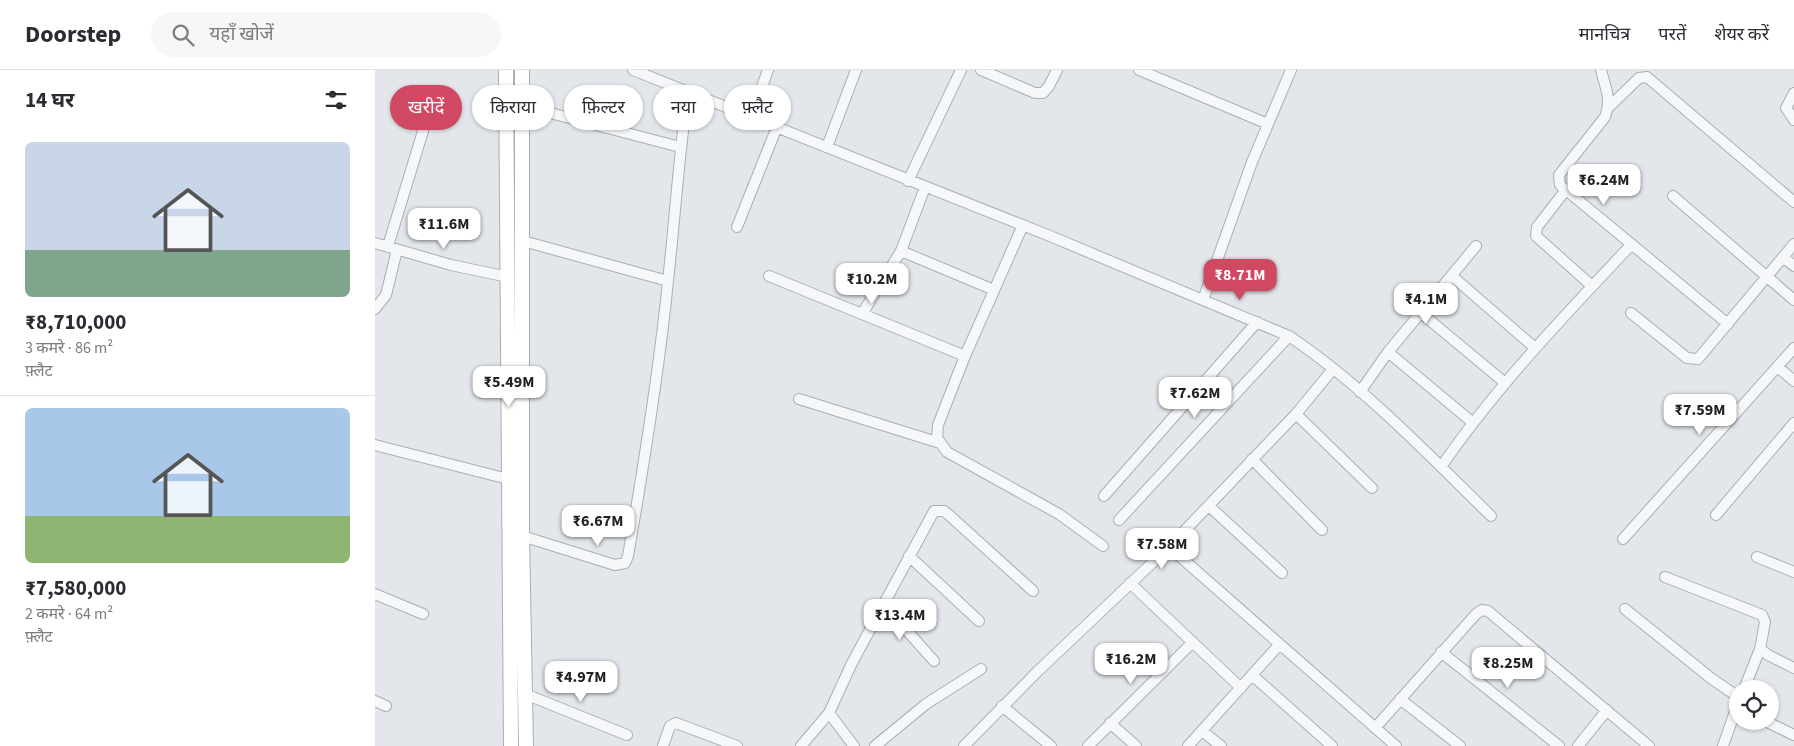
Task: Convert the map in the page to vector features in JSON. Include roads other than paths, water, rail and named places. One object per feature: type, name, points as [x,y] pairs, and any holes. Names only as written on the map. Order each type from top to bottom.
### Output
[{"type":"main road","points":[[507,70],[507,85]]},
{"type":"main road","points":[[522,70],[522,85]]},
{"type":"main road","points":[[508,130],[508,479],[511,746]]},
{"type":"main road","points":[[523,130],[523,536],[526,746]]},
{"type":"street","points":[[763,85],[768,70]]},
{"type":"street","points":[[827,148],[856,70]]},
{"type":"street","points":[[908,181],[961,70]]},
{"type":"street","points":[[981,70],[1035,93],[1043,93],[1057,70]]},
{"type":"street","points":[[1139,70],[1268,124]]},
{"type":"street","points":[[1203,300],[1268,124],[1291,70]]},
{"type":"street","points":[[1601,70],[1609,95],[1609,107],[1605,117],[1559,175],[1558,181],[1565,191],[1728,324]]},
{"type":"street","points":[[638,71],[671,85]]},
{"type":"street","points":[[1609,107],[1639,78],[1647,77],[1794,202]]},
{"type":"street","points":[[1794,93],[1788,100],[1786,108],[1794,120]]},
{"type":"street","points":[[554,114],[680,146]]},
{"type":"street","points":[[523,536],[615,565],[625,563],[655,393],[682,130]]},
{"type":"street","points":[[737,227],[776,130]]},
{"type":"street","points":[[784,130],[908,181],[1023,225],[1289,336],[1333,368],[1441,467],[1491,516]]},
{"type":"street","points":[[375,309],[386,295],[392,248],[423,132]]},
{"type":"street","points":[[862,314],[901,251],[925,187]]},
{"type":"street","points":[[1565,191],[1537,227],[1536,236],[1592,286]]},
{"type":"street","points":[[1673,196],[1794,300]]},
{"type":"street","points":[[1023,225],[965,356],[938,425],[937,438],[947,452],[1072,522],[1103,546]]},
{"type":"street","points":[[523,241],[668,281]]},
{"type":"street","points":[[375,243],[451,265],[508,277]]},
{"type":"street","points":[[1631,313],[1687,358],[1698,359],[1794,244]]},
{"type":"street","points":[[1441,467],[1472,422],[1504,382],[1534,347],[1631,245]]},
{"type":"street","points":[[1359,392],[1387,352],[1476,246]]},
{"type":"street","points":[[901,251],[994,290]]},
{"type":"street","points":[[1783,257],[1794,266]]},
{"type":"street","points":[[769,276],[965,356]]},
{"type":"street","points":[[1452,276],[1534,347]]},
{"type":"street","points":[[1421,312],[1504,382]]},
{"type":"street","points":[[1104,496],[1257,322]]},
{"type":"street","points":[[1119,520],[1289,336]]},
{"type":"street","points":[[1623,540],[1794,348]]},
{"type":"street","points":[[1387,352],[1472,422]]},
{"type":"street","points":[[1778,367],[1794,381]]},
{"type":"street","points":[[970,744],[1002,706],[1169,548],[1296,414],[1333,368]]},
{"type":"street","points":[[799,399],[940,443]]},
{"type":"street","points":[[1296,414],[1372,488]]},
{"type":"street","points":[[1716,515],[1794,423]]},
{"type":"street","points":[[375,445],[508,479]]},
{"type":"street","points":[[1252,459],[1322,530]]},
{"type":"street","points":[[1209,506],[1282,573]]},
{"type":"street","points":[[801,746],[829,713],[852,663],[930,515],[937,510],[944,511],[1033,591]]},
{"type":"street","points":[[1169,548],[1396,746]]},
{"type":"street","points":[[909,556],[979,621]]},
{"type":"street","points":[[1757,557],[1794,572]]},
{"type":"street","points":[[1665,577],[1762,615],[1765,622],[1760,649],[1748,680]]},
{"type":"street","points":[[1130,583],[1241,688]]},
{"type":"street","points":[[375,594],[423,614]]},
{"type":"street","points":[[884,605],[935,661]]},
{"type":"street","points":[[1625,609],[1729,691]]},
{"type":"street","points":[[1375,728],[1475,614],[1483,610],[1488,611],[1649,746]]},
{"type":"street","points":[[1088,746],[1193,642]]},
{"type":"street","points":[[1187,746],[1279,645]]},
{"type":"street","points":[[1760,649],[1794,668]]},
{"type":"street","points":[[1441,652],[1559,746]]},
{"type":"street","points":[[875,746],[926,704],[981,668]]},
{"type":"street","points":[[1252,675],[1332,746]]},
{"type":"street","points":[[525,694],[627,735]]},
{"type":"street","points":[[1400,699],[1460,746]]},
{"type":"street","points":[[375,701],[386,706]]},
{"type":"street","points":[[1002,706],[1051,746]]},
{"type":"street","points":[[1578,746],[1607,710]]},
{"type":"street","points":[[829,713],[854,746]]},
{"type":"street","points":[[663,746],[670,726],[676,723],[737,746]]},
{"type":"street","points":[[1110,723],[1136,746]]},
{"type":"street","points":[[1779,728],[1794,735]]},
{"type":"street","points":[[1202,730],[1221,746]]},
{"type":"street","points":[[1723,746],[1729,730]]}]
